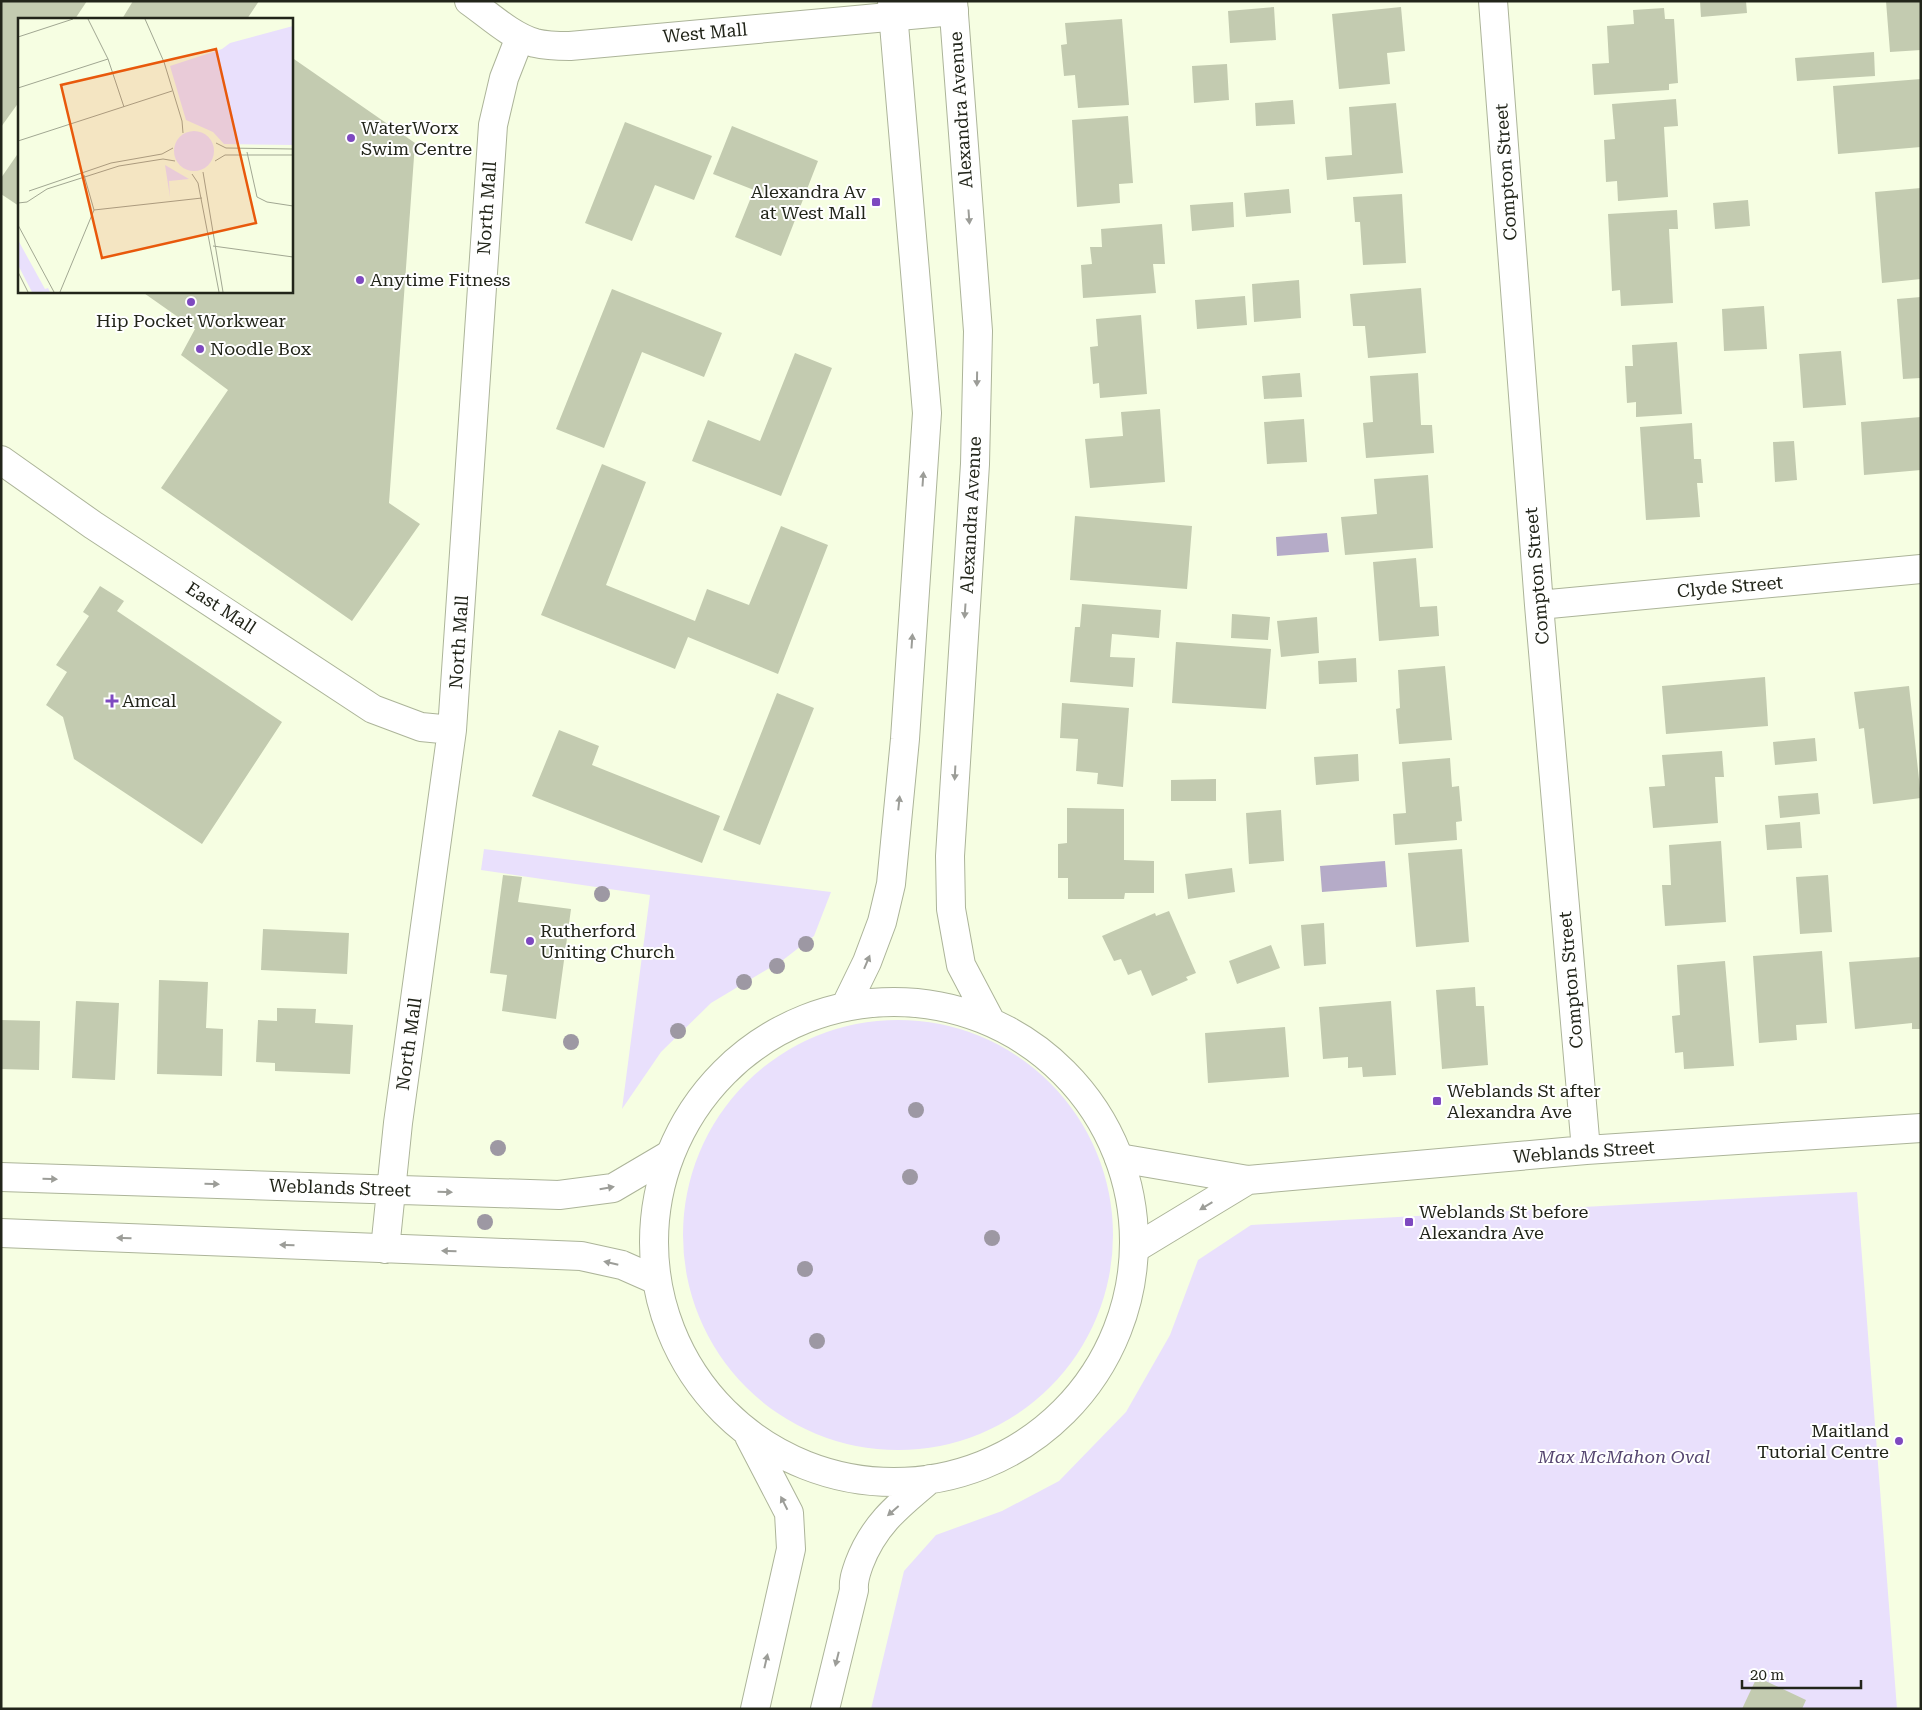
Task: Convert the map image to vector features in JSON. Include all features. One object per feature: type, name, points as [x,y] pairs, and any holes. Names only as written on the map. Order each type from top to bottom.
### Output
[{"type":"street","name":"West Mall","points":[[469,1],[520,37],[551,46],[570,46],[892,9],[953,6]]},
{"type":"street","name":"Compton Street","points":[[1494,1],[1539,605],[1586,1150]]},
{"type":"street","name":"Alexandra Avenue","points":[[953,6],[978,331],[975,464],[950,846],[950,909],[961,965],[990,1020]]},
{"type":"street","points":[[846,1005],[867,962],[882,922],[891,884],[905,739],[927,413],[892,9]]},
{"type":"street","name":"North Mall","points":[[385,1249],[400,1113],[452,730],[492,125],[504,78],[520,37]]},
{"type":"street","name":"East Mall","points":[[1,460],[93,525],[373,709],[421,727],[452,730]]},
{"type":"street","name":"Clyde Street","points":[[1539,605],[1921,570]]},
{"type":"street","points":[[919,1002],[990,1020],[1032,1044],[1068,1076],[1098,1114],[1119,1158],[1131,1205],[1134,1249],[1128,1292],[1115,1334],[1095,1373],[1068,1408],[1035,1437],[997,1459],[956,1475],[930,1479],[870,1482],[827,1474],[786,1458],[749,1435],[704,1392],[673,1339],[656,1280],[656,1202],[669,1155],[691,1112],[721,1074],[758,1043],[800,1019],[846,1005],[919,1002]]},
{"type":"street","name":"Weblands Street","points":[[1119,1158],[1248,1180],[1586,1150],[1921,1128]]},
{"type":"street","name":"Weblands Street","points":[[1,1178],[559,1195],[613,1188],[669,1155]]},
{"type":"street","name":"Weblands Street","points":[[1134,1249],[1248,1180]]},
{"type":"street","points":[[1,1233],[581,1256],[622,1265],[656,1280]]},
{"type":"street","points":[[749,1435],[789,1513],[791,1550],[755,1709]]},
{"type":"street","points":[[825,1709],[854,1590],[853,1580],[866,1547],[887,1517],[930,1479]]},
{"type":"green space","points":[[484,849],[831,892],[814,936],[783,960],[711,1003],[661,1052],[622,1109],[650,895],[481,870]]},
{"type":"green space","points":[[898,1020],[940,1024],[980,1036],[1017,1056],[1050,1083],[1077,1116],[1097,1153],[1109,1193],[1113,1235],[1109,1277],[1097,1317],[1077,1354],[1050,1387],[1017,1414],[980,1434],[940,1446],[898,1450],[856,1446],[816,1434],[779,1414],[746,1387],[719,1354],[699,1317],[687,1277],[683,1235],[687,1193],[699,1153],[719,1116],[746,1083],[779,1056],[816,1036],[856,1024]]},
{"type":"green space","name":"Max McMahon Oval","points":[[1857,1192],[1897,1709],[871,1709],[904,1571],[936,1535],[1002,1511],[1059,1481],[1126,1412],[1170,1335],[1198,1260],[1251,1225]]},
{"type":"shaded area","points":[[1327,533],[1329,552],[1277,556],[1276,537]]},
{"type":"shaded area","points":[[1385,861],[1387,887],[1322,892],[1320,866]]},
{"type":"building","points":[[1,1],[87,1],[76,18],[18,18],[18,103],[1,127]]},
{"type":"building","points":[[133,1],[259,1],[248,18],[123,18]]},
{"type":"building","points":[[1700,1],[1746,1],[1747,13],[1701,17]]},
{"type":"building","points":[[1886,1],[1921,1],[1921,50],[1890,52]]},
{"type":"building","points":[[1274,7],[1276,40],[1230,43],[1228,11]]},
{"type":"building","points":[[1401,7],[1405,51],[1387,53],[1390,84],[1339,89],[1332,14]]},
{"type":"building","points":[[1664,8],[1665,19],[1674,19],[1678,83],[1669,84],[1669,90],[1594,95],[1592,64],[1609,63],[1607,26],[1634,24],[1633,10]]},
{"type":"building","points":[[1122,19],[1129,105],[1078,108],[1075,75],[1064,76],[1061,45],[1067,44],[1065,23]]},
{"type":"building","points":[[1874,52],[1875,76],[1797,81],[1795,58]]},
{"type":"building","points":[[292,58],[415,143],[389,503],[420,524],[352,621],[161,488],[228,390],[181,355],[195,329],[142,292],[292,292]]},
{"type":"building","points":[[1227,64],[1229,100],[1194,103],[1192,66]]},
{"type":"building","points":[[1921,79],[1921,147],[1838,154],[1833,86]]},
{"type":"building","points":[[1676,99],[1678,126],[1664,127],[1668,197],[1618,201],[1617,181],[1606,182],[1604,140],[1615,139],[1612,104]]},
{"type":"building","points":[[1293,100],[1295,124],[1256,126],[1255,103]]},
{"type":"building","points":[[1396,103],[1403,173],[1327,180],[1325,157],[1352,155],[1349,107]]},
{"type":"building","points":[[1128,116],[1133,183],[1119,184],[1120,203],[1077,207],[1072,120]]},
{"type":"building","points":[[625,122],[712,156],[694,200],[655,185],[632,241],[585,223]]},
{"type":"building","points":[[732,126],[818,161],[781,256],[735,237],[754,190],[713,174]]},
{"type":"building","points":[[18,153],[18,205],[1,194],[1,178]]},
{"type":"building","points":[[1921,188],[1921,279],[1882,283],[1875,192]]},
{"type":"building","points":[[1289,189],[1291,213],[1246,217],[1244,193]]},
{"type":"building","points":[[1402,194],[1406,263],[1363,265],[1360,222],[1355,222],[1353,197]]},
{"type":"building","points":[[1748,200],[1750,226],[1715,229],[1713,203]]},
{"type":"building","points":[[1233,202],[1234,227],[1192,231],[1190,205]]},
{"type":"building","points":[[1677,210],[1678,229],[1669,229],[1673,303],[1621,306],[1620,290],[1612,291],[1608,214]]},
{"type":"building","points":[[1162,224],[1165,264],[1153,264],[1156,293],[1083,298],[1081,265],[1092,264],[1090,247],[1102,247],[1101,229]]},
{"type":"building","points":[[1299,280],[1301,318],[1254,322],[1252,284]]},
{"type":"building","points":[[1421,288],[1426,353],[1368,358],[1365,326],[1353,326],[1350,294]]},
{"type":"building","points":[[612,289],[722,333],[704,377],[642,352],[604,448],[556,429]]},
{"type":"building","points":[[1245,296],[1247,325],[1197,329],[1195,300]]},
{"type":"building","points":[[1921,297],[1921,378],[1903,379],[1897,299]]},
{"type":"building","points":[[1764,306],[1767,349],[1724,351],[1722,309]]},
{"type":"building","points":[[1141,315],[1147,394],[1100,398],[1099,383],[1093,384],[1090,347],[1098,346],[1096,319]]},
{"type":"building","points":[[1677,342],[1682,414],[1636,417],[1636,402],[1627,403],[1625,366],[1633,366],[1632,345]]},
{"type":"building","points":[[1841,351],[1846,405],[1803,408],[1799,354]]},
{"type":"building","points":[[795,353],[832,368],[781,496],[692,461],[708,420],[760,441]]},
{"type":"building","points":[[1300,373],[1302,397],[1264,399],[1262,376]]},
{"type":"building","points":[[1418,373],[1421,425],[1432,425],[1434,453],[1366,458],[1363,423],[1373,422],[1370,376]]},
{"type":"building","points":[[1160,409],[1165,482],[1090,488],[1085,439],[1123,436],[1121,412]]},
{"type":"building","points":[[1921,417],[1921,470],[1864,475],[1861,422]]},
{"type":"building","points":[[1304,419],[1307,462],[1267,464],[1264,422]]},
{"type":"building","points":[[1692,423],[1694,459],[1701,459],[1703,483],[1697,483],[1700,517],[1646,520],[1640,427]]},
{"type":"building","points":[[1794,441],[1797,480],[1775,482],[1773,442]]},
{"type":"building","points":[[602,464],[646,482],[606,585],[695,621],[707,589],[749,605],[781,526],[828,545],[778,674],[688,637],[675,669],[541,615]]},
{"type":"building","points":[[1428,475],[1433,548],[1345,555],[1341,517],[1377,514],[1374,479]]},
{"type":"building","points":[[1075,516],[1192,526],[1187,589],[1070,580]]},
{"type":"building","points":[[1416,558],[1420,607],[1437,606],[1439,636],[1379,641],[1373,562]]},
{"type":"building","points":[[100,586],[124,601],[117,611],[282,722],[202,844],[74,759],[63,717],[46,705],[67,672],[56,665],[89,616],[83,612]]},
{"type":"building","points":[[1082,604],[1161,610],[1159,638],[1112,634],[1110,657],[1135,658],[1133,687],[1070,682],[1075,627],[1080,627]]},
{"type":"building","points":[[1232,614],[1270,617],[1268,640],[1231,638]]},
{"type":"building","points":[[1317,617],[1319,653],[1281,657],[1277,621]]},
{"type":"building","points":[[1176,642],[1271,649],[1266,709],[1172,703]]},
{"type":"building","points":[[1356,658],[1357,682],[1319,684],[1318,661]]},
{"type":"building","points":[[1445,666],[1452,740],[1399,744],[1396,709],[1400,708],[1398,670]]},
{"type":"building","points":[[1765,677],[1768,726],[1666,734],[1662,686]]},
{"type":"building","points":[[1909,686],[1921,798],[1873,804],[1864,728],[1859,729],[1854,692]]},
{"type":"building","points":[[777,693],[814,708],[760,845],[723,830]]},
{"type":"building","points":[[1062,703],[1129,708],[1123,787],[1097,784],[1098,773],[1076,771],[1078,739],[1060,738]]},
{"type":"building","points":[[559,730],[599,746],[592,765],[720,816],[702,863],[532,796]]},
{"type":"building","points":[[1815,738],[1817,761],[1775,765],[1773,742]]},
{"type":"building","points":[[1722,751],[1724,777],[1715,777],[1718,823],[1653,828],[1649,787],[1665,786],[1662,755]]},
{"type":"building","points":[[1358,754],[1359,781],[1316,785],[1314,757]]},
{"type":"building","points":[[1450,758],[1452,787],[1459,786],[1462,821],[1456,822],[1457,840],[1395,845],[1393,814],[1406,813],[1402,762]]},
{"type":"building","points":[[1216,779],[1216,801],[1171,801],[1171,780]]},
{"type":"building","points":[[1818,793],[1820,814],[1780,818],[1778,796]]},
{"type":"building","points":[[1067,808],[1124,809],[1124,860],[1154,861],[1154,893],[1125,893],[1124,899],[1068,899],[1068,878],[1058,878],[1058,844],[1067,843]]},
{"type":"building","points":[[1281,810],[1284,861],[1249,864],[1246,813]]},
{"type":"building","points":[[1800,822],[1802,848],[1767,850],[1765,825]]},
{"type":"building","points":[[1721,841],[1726,922],[1665,926],[1662,885],[1671,885],[1669,845]]},
{"type":"building","points":[[1462,849],[1469,942],[1416,947],[1408,853]]},
{"type":"building","points":[[1232,868],[1235,892],[1188,899],[1185,874]]},
{"type":"building","name":"Rutherford Uniting Church","points":[[503,875],[522,877],[518,902],[571,909],[556,1019],[502,1011],[507,975],[490,973]]},
{"type":"building","points":[[1828,875],[1832,932],[1800,934],[1796,877]]},
{"type":"building","points":[[1169,911],[1196,973],[1186,977],[1188,980],[1152,996],[1141,970],[1128,975],[1121,959],[1114,961],[1102,936],[1155,913],[1156,916]]},
{"type":"building","points":[[1324,923],[1326,964],[1304,966],[1301,925]]},
{"type":"building","points":[[263,929],[349,933],[347,974],[261,970]]},
{"type":"building","points":[[1271,945],[1280,968],[1237,984],[1229,961]]},
{"type":"building","points":[[1822,951],[1827,1023],[1796,1025],[1797,1040],[1759,1043],[1753,956]]},
{"type":"building","points":[[1921,957],[1921,1029],[1912,1029],[1912,1023],[1855,1029],[1849,962]]},
{"type":"building","points":[[1725,961],[1734,1066],[1684,1069],[1683,1052],[1675,1053],[1672,1016],[1680,1015],[1677,965]]},
{"type":"building","points":[[159,980],[208,982],[206,1028],[223,1029],[222,1076],[157,1074]]},
{"type":"building","points":[[1475,987],[1476,1006],[1484,1006],[1488,1065],[1442,1069],[1436,990]]},
{"type":"building","points":[[76,1001],[119,1003],[115,1080],[72,1078]]},
{"type":"building","points":[[1391,1001],[1396,1075],[1363,1077],[1362,1067],[1348,1068],[1348,1057],[1323,1059],[1319,1007]]},
{"type":"building","points":[[277,1008],[316,1009],[315,1023],[353,1025],[350,1074],[275,1071],[275,1063],[256,1062],[258,1020],[277,1021]]},
{"type":"building","points":[[1,1020],[40,1021],[39,1070],[1,1069]]},
{"type":"building","points":[[1285,1027],[1289,1077],[1208,1083],[1205,1033]]},
{"type":"building","points":[[1757,1677],[1806,1700],[1802,1709],[1742,1709]]},
{"type":"place","name":"WaterWorx Swim Centre","points":[[351,138]]},
{"type":"place","name":"Alexandra Av at West Mall","points":[[876,202]]},
{"type":"place","name":"Anytime Fitness","points":[[360,280]]},
{"type":"place","name":"Hip Pocket Workwear","points":[[191,302]]},
{"type":"place","name":"Noodle Box","points":[[200,349]]},
{"type":"place","name":"Amcal","points":[[112,701]]},
{"type":"place","name":"Rutherford Uniting Church","points":[[530,941]]},
{"type":"place","name":"Weblands St after Alexandra Ave","points":[[1437,1101]]},
{"type":"place","name":"Weblands St before Alexandra Ave","points":[[1409,1222]]},
{"type":"place","name":"Maitland Tutorial Centre","points":[[1899,1441]]}]
